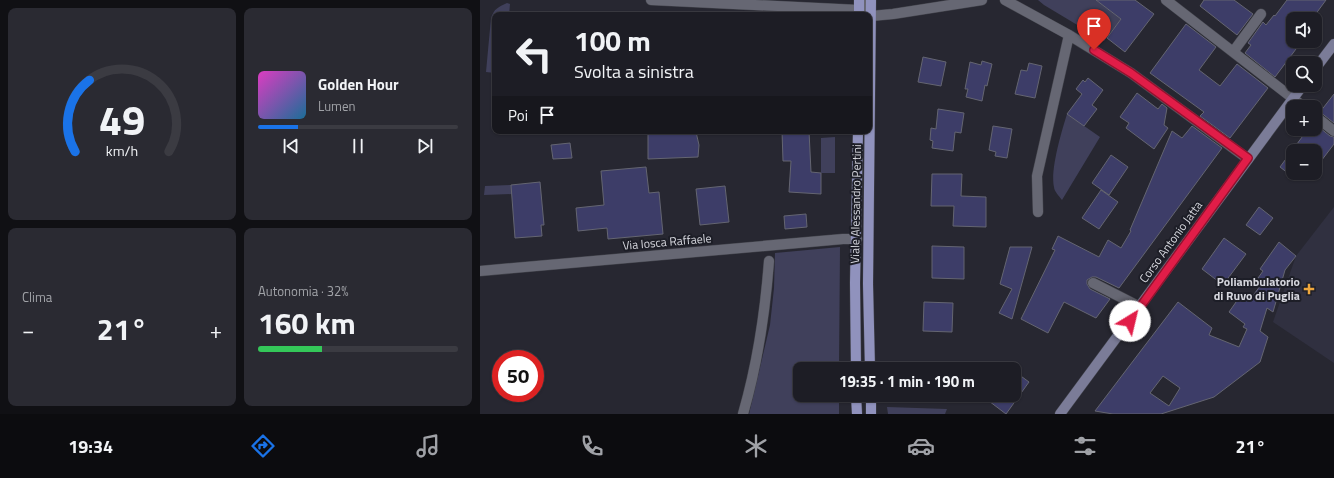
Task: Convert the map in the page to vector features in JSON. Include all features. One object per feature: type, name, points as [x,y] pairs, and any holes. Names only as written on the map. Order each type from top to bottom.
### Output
[{"type":"main road","name":"Viale Alessandro Pertini","points":[[871,0],[871,12]]},
{"type":"main road","points":[[1322,60],[1334,44]]},
{"type":"main road","name":"Corso Antonio Jatta","points":[[1060,414],[1298,92]]},
{"type":"main road","name":"Viale Alessandro Pertini","points":[[856,362],[855,283],[858,134]]},
{"type":"main road","name":"Viale Alessandro Pertini","points":[[870,134],[868,269],[870,362]]},
{"type":"main road","points":[[856,402],[856,414]]},
{"type":"main road","points":[[871,402],[871,414]]},
{"type":"street","points":[[651,0],[859,8],[866,0]]},
{"type":"street","points":[[872,16],[987,0]]},
{"type":"street","points":[[1005,0],[1069,35],[1131,73],[1248,158]]},
{"type":"street","points":[[1166,0],[1294,98]]},
{"type":"street","points":[[1234,52],[1261,14]]},
{"type":"street","points":[[1038,212],[1037,176],[1069,35]]},
{"type":"street","points":[[1322,122],[1334,131]]},
{"type":"street","name":"Via Iosca Raffaele","points":[[480,271],[857,239]]},
{"type":"street","points":[[743,414],[754,376],[762,337],[769,261]]},
{"type":"street","points":[[1093,283],[1140,307]]},
{"type":"shaded area","points":[[1038,0],[1096,0],[1121,19],[1104,41]]},
{"type":"shaded area","points":[[507,3],[510,4],[509,12],[494,12]]},
{"type":"shaded area","points":[[492,16],[492,73],[486,72]]},
{"type":"shaded area","points":[[1067,114],[1100,137],[1062,200],[1054,189],[1053,180],[1057,150]]},
{"type":"shaded area","points":[[835,137],[835,173],[821,173],[821,138]]},
{"type":"shaded area","points":[[511,185],[512,194],[484,195],[485,186]]},
{"type":"shaded area","name":"Poliambulatorio di Ruvo di Puglia","points":[[1334,207],[1334,363],[1273,322],[1296,256]]},
{"type":"shaded area","points":[[840,247],[839,362],[793,362],[793,402],[839,402],[839,414],[749,414],[770,325],[774,288],[775,253]]},
{"type":"shaded area","points":[[887,407],[947,409],[945,414],[888,414]]},
{"type":"building","points":[[1096,0],[1135,0],[1154,14],[1125,52],[1107,38],[1121,19]]},
{"type":"building","points":[[1204,0],[1234,0],[1253,14],[1237,35],[1200,6]]},
{"type":"building","points":[[1287,0],[1326,0],[1317,12],[1286,12],[1286,48],[1297,48],[1291,56],[1286,56],[1286,62],[1275,77],[1245,53],[1251,45],[1248,43],[1263,22],[1266,25],[1274,15],[1275,16]]},
{"type":"building","points":[[1186,24],[1216,47],[1199,70],[1220,86],[1237,64],[1268,88],[1230,138],[1200,116],[1204,112],[1150,73]]},
{"type":"building","points":[[923,57],[946,62],[941,86],[918,82]]},
{"type":"building","points":[[982,61],[992,64],[987,86],[985,85],[982,101],[966,97],[968,89],[965,89],[970,62],[981,65]]},
{"type":"building","points":[[1029,63],[1042,66],[1035,98],[1015,94],[1021,70],[1027,71]]},
{"type":"building","points":[[1088,78],[1103,90],[1092,105],[1097,109],[1084,126],[1067,114],[1082,94],[1076,89],[1083,80],[1085,82]]},
{"type":"building","points":[[1137,93],[1158,109],[1162,104],[1167,108],[1164,125],[1168,128],[1154,149],[1126,128],[1129,123],[1120,117]]},
{"type":"building","points":[[1334,94],[1334,123],[1322,114],[1322,109]]},
{"type":"building","points":[[938,109],[964,113],[961,133],[955,132],[953,151],[932,148],[933,141],[930,140],[931,128],[936,129]]},
{"type":"building","points":[[993,126],[1012,129],[1007,158],[995,156],[996,152],[989,150]]},
{"type":"building","points":[[1192,126],[1222,148],[1119,288],[1096,277],[1092,277],[1087,280],[1087,284],[1090,289],[1110,299],[1096,318],[1064,302],[1048,333],[1021,319],[1055,250],[1052,249],[1058,236],[1099,257],[1108,240],[1121,248],[1131,231],[1130,230],[1172,131],[1182,138]]},
{"type":"building","points":[[1322,130],[1330,136],[1334,137],[1334,144],[1322,160],[1322,144],[1297,144],[1303,136],[1322,136]]},
{"type":"building","points":[[648,134],[696,134],[699,145],[698,157],[648,159]]},
{"type":"building","points":[[782,134],[809,134],[811,172],[821,173],[821,194],[789,192],[791,161],[783,161]]},
{"type":"building","points":[[570,143],[572,158],[553,159],[551,145]]},
{"type":"building","points":[[1111,155],[1128,167],[1109,195],[1092,183]]},
{"type":"building","points":[[1286,159],[1286,172],[1280,167]]},
{"type":"building","points":[[646,167],[649,193],[659,192],[663,234],[608,239],[607,228],[578,231],[576,208],[604,205],[601,171]]},
{"type":"building","points":[[932,174],[962,174],[961,196],[986,197],[986,227],[953,226],[954,206],[931,206]]},
{"type":"building","points":[[540,182],[544,225],[541,225],[542,236],[515,238],[511,185]]},
{"type":"building","points":[[725,186],[729,222],[700,225],[696,189]]},
{"type":"building","points":[[1101,190],[1118,202],[1099,229],[1082,218]]},
{"type":"building","points":[[1259,207],[1273,218],[1260,235],[1246,225]]},
{"type":"building","points":[[806,214],[807,227],[785,229],[784,216]]},
{"type":"building","points":[[1224,238],[1246,254],[1223,285],[1202,269]]},
{"type":"building","points":[[1279,242],[1296,256],[1285,270],[1273,312],[1267,308],[1260,331],[1268,337],[1260,362],[1214,397],[1161,414],[1113,414],[1095,411],[1178,302],[1212,328],[1209,335],[1239,347],[1247,329],[1243,327],[1245,324],[1229,312],[1241,295],[1249,301],[1263,282],[1258,278],[1263,271],[1260,269]],"holes":[[[1163,376],[1180,388],[1169,406],[1150,393]]]},
{"type":"building","points":[[932,246],[964,247],[964,279],[932,278]]},
{"type":"building","points":[[1010,247],[1032,247],[1012,319],[999,313],[1012,289],[1000,284]]},
{"type":"building","points":[[924,302],[953,303],[952,332],[923,331]]},
{"type":"building","points":[[1021,376],[1029,382],[1021,393]]},
{"type":"building","points":[[990,402],[1015,402],[1006,414]]},
{"type":"place","name":"Poliambulatorio di Ruvo di Puglia","points":[[1309,289]]},
{"type":"route","points":[[1094,50],[1131,73],[1248,158],[1130,321]]}]
